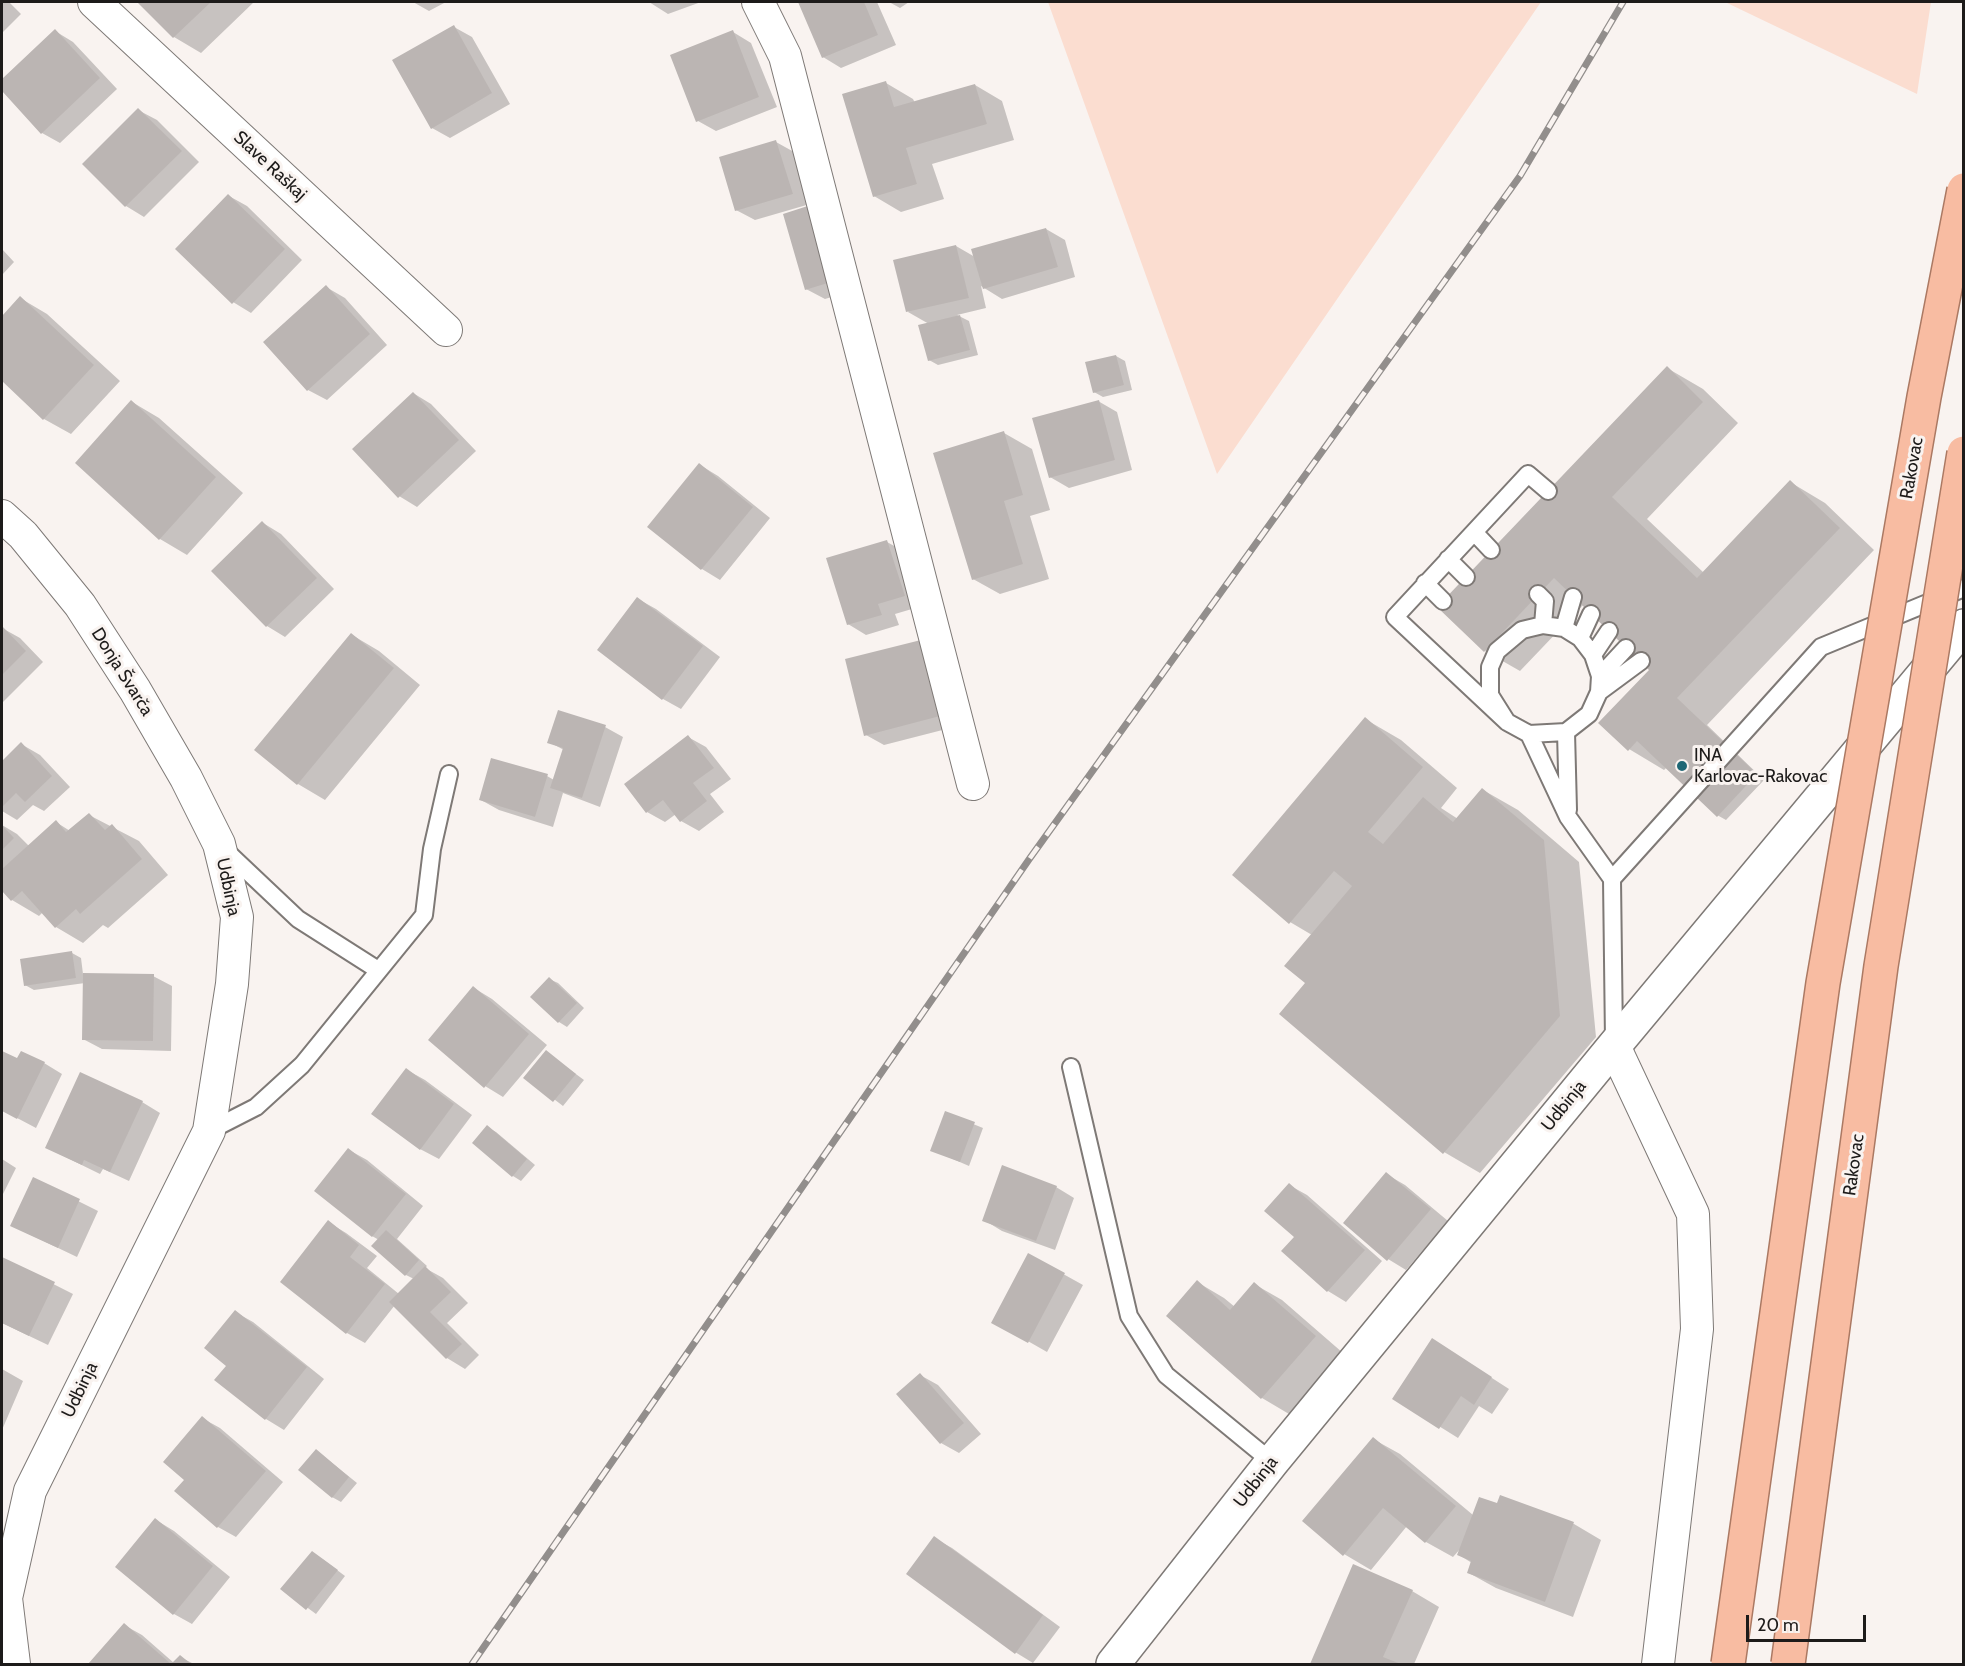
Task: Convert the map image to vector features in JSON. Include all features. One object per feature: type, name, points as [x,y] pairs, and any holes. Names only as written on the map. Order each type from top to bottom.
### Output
[{"type":"highway","name":"Rakovac","points":[[1728,1665],[1823,983],[1922,409],[1964,190]]},
{"type":"highway","name":"Rakovac","points":[[1788,1665],[1881,966],[1964,453]]},
{"type":"main road","points":[[1614,1046],[1964,626]]},
{"type":"main road","name":"Udbinja","points":[[1113,1665],[1272,1462],[1614,1046]]},
{"type":"street","name":"Slave Raškaj","points":[[94,2],[447,330]]},
{"type":"street","points":[[758,2],[784,56],[973,784]]},
{"type":"street","name":"Donja Švarča","points":[[2,516],[23,535],[80,605],[135,690],[186,778],[219,844]]},
{"type":"street","name":"Udbinja","points":[[14,1665],[6,1598],[30,1491],[209,1131],[232,984],[237,917],[219,844]]},
{"type":"street","points":[[1614,1046],[1693,1214],[1696,1329],[1658,1665]]},
{"type":"lane","points":[[1548,491],[1528,474],[1395,616],[1507,722],[1529,734],[1566,732],[1589,714],[1599,684],[1626,648]]},
{"type":"lane","points":[[1474,532],[1491,550]]},
{"type":"lane","points":[[1448,560],[1466,577]]},
{"type":"lane","points":[[1425,583],[1443,601]]},
{"type":"lane","points":[[1612,879],[1821,646],[1964,588]]},
{"type":"lane","points":[[1538,594],[1545,601],[1543,625]]},
{"type":"lane","points":[[1564,628],[1573,597]]},
{"type":"lane","points":[[1580,638],[1591,614]]},
{"type":"lane","points":[[1507,722],[1490,695],[1490,667],[1494,648],[1517,626],[1543,625],[1564,628],[1580,638],[1593,655],[1599,684]]},
{"type":"lane","points":[[1593,655],[1609,631]]},
{"type":"lane","points":[[1599,684],[1641,661]]},
{"type":"lane","points":[[1566,732],[1568,817]]},
{"type":"lane","points":[[1529,734],[1568,817],[1612,879],[1614,1046]]},
{"type":"lane","points":[[209,1131],[256,1107],[302,1065],[424,915],[432,849],[449,774]]},
{"type":"lane","name":"Udbinja","points":[[219,844],[298,919],[378,970]]},
{"type":"lane","points":[[1071,1067],[1129,1316],[1166,1375],[1272,1462]]},
{"type":"shaded area","points":[[1048,2],[1541,2],[1217,474]]},
{"type":"shaded area","points":[[1725,2],[1931,2],[1917,94]]},
{"type":"building","points":[[137,2],[211,2],[173,38]]},
{"type":"building","points":[[798,2],[864,2],[878,35],[822,58]]},
{"type":"building","points":[[454,25],[492,93],[431,129],[392,60]]},
{"type":"building","points":[[55,29],[100,78],[41,134],[2,91],[2,79]]},
{"type":"building","points":[[733,30],[759,97],[696,122],[670,55]]},
{"type":"building","points":[[886,81],[894,107],[975,84],[987,124],[906,148],[917,184],[873,197],[842,94]]},
{"type":"building","points":[[138,108],[182,151],[125,207],[82,164]]},
{"type":"building","points":[[776,140],[793,194],[735,211],[719,157]]},
{"type":"building","points":[[228,194],[285,249],[232,304],[175,249]]},
{"type":"building","points":[[817,203],[841,279],[805,290],[783,214]]},
{"type":"building","points":[[1046,228],[1058,267],[983,289],[971,249]]},
{"type":"building","points":[[956,245],[969,298],[906,312],[893,260]]},
{"type":"building","points":[[326,285],[370,334],[307,391],[263,342]]},
{"type":"building","points":[[20,296],[94,365],[43,420],[2,381],[2,316]]},
{"type":"building","points":[[960,315],[970,350],[928,361],[918,325]]},
{"type":"building","points":[[1116,355],[1124,385],[1093,393],[1085,362]]},
{"type":"building","points":[[1667,366],[1703,402],[1612,497],[1697,578],[1790,480],[1840,528],[1677,698],[1757,774],[1717,817],[1637,741],[1628,751],[1598,723],[1649,670],[1554,578],[1484,652],[1437,607]]},
{"type":"building","points":[[413,392],[459,440],[398,498],[352,449]]},
{"type":"building","points":[[131,400],[216,477],[159,540],[75,463]]},
{"type":"building","points":[[1099,400],[1115,460],[1049,478],[1032,418]]},
{"type":"building","points":[[1004,431],[1023,495],[1004,501],[1023,564],[972,580],[933,453]]},
{"type":"building","points":[[699,463],[753,507],[701,570],[647,527]]},
{"type":"building","points":[[262,521],[317,578],[266,627],[211,571]]},
{"type":"building","points":[[887,540],[905,596],[878,604],[882,615],[847,625],[826,558]]},
{"type":"building","points":[[637,597],[703,646],[662,700],[597,650]]},
{"type":"building","points":[[2,626],[26,651],[2,675]]},
{"type":"building","points":[[351,633],[394,668],[297,785],[254,750]]},
{"type":"building","points":[[925,639],[944,715],[864,736],[845,659]]},
{"type":"building","points":[[558,710],[606,725],[582,798],[550,788],[563,748],[547,743]]},
{"type":"building","points":[[1365,717],[1423,767],[1368,832],[1383,844],[1423,797],[1453,822],[1482,788],[1544,840],[1560,1016],[1443,1154],[1279,1014],[1305,983],[1284,966],[1352,886],[1334,871],[1289,924],[1232,875]]},
{"type":"building","points":[[688,735],[714,768],[693,783],[707,801],[680,822],[663,800],[646,813],[624,784]]},
{"type":"building","points":[[21,742],[52,776],[25,802],[16,793],[2,807],[2,761]]},
{"type":"building","points":[[491,758],[548,774],[535,817],[479,800]]},
{"type":"building","points":[[89,813],[105,830],[112,824],[142,859],[80,914],[76,909],[55,928],[22,891],[11,901],[2,891],[2,869],[56,820],[66,832]]},
{"type":"building","points":[[2,825],[14,838],[2,850]]},
{"type":"building","points":[[72,951],[76,978],[24,986],[20,959]]},
{"type":"building","points":[[83,973],[154,974],[153,1041],[82,1040]]},
{"type":"building","points":[[549,977],[577,1003],[558,1023],[530,997]]},
{"type":"building","points":[[473,986],[529,1034],[484,1088],[428,1040]]},
{"type":"building","points":[[546,1050],[576,1074],[553,1102],[523,1078]]},
{"type":"building","points":[[2,1051],[17,1058],[21,1051],[45,1062],[17,1119],[2,1111]]},
{"type":"building","points":[[406,1068],[454,1104],[420,1150],[371,1114]]},
{"type":"building","points":[[80,1072],[143,1101],[110,1172],[84,1160],[82,1165],[45,1148]]},
{"type":"building","points":[[945,1111],[975,1122],[960,1162],[930,1151]]},
{"type":"building","points":[[487,1125],[527,1159],[512,1177],[472,1143]]},
{"type":"building","points":[[348,1148],[406,1194],[372,1237],[314,1191]]},
{"type":"building","points":[[1002,1165],[1057,1186],[1036,1241],[982,1221]]},
{"type":"building","points":[[1386,1172],[1431,1209],[1387,1261],[1343,1223]]},
{"type":"building","points":[[33,1177],[80,1199],[58,1248],[10,1226]]},
{"type":"building","points":[[1289,1183],[1365,1250],[1327,1292],[1281,1251],[1294,1237],[1264,1211]]},
{"type":"building","points":[[328,1220],[359,1245],[350,1257],[385,1284],[346,1334],[280,1282]]},
{"type":"building","points":[[386,1230],[419,1260],[405,1276],[371,1246]]},
{"type":"building","points":[[1028,1253],[1065,1273],[1028,1343],[991,1323]]},
{"type":"building","points":[[2,1257],[55,1282],[29,1336],[2,1323]]},
{"type":"building","points":[[425,1266],[451,1292],[430,1312],[462,1344],[446,1359],[389,1302]]},
{"type":"building","points":[[1197,1280],[1230,1310],[1254,1282],[1316,1336],[1261,1399],[1166,1316]]},
{"type":"building","points":[[235,1310],[307,1367],[265,1420],[214,1380],[226,1366],[204,1348]]},
{"type":"building","points":[[1432,1338],[1492,1377],[1474,1405],[1461,1396],[1439,1429],[1392,1399]]},
{"type":"building","points":[[920,1373],[964,1423],[940,1444],[896,1394]]},
{"type":"building","points":[[202,1416],[266,1471],[217,1528],[174,1491],[184,1480],[163,1462]]},
{"type":"building","points":[[1373,1437],[1456,1506],[1425,1543],[1383,1508],[1343,1556],[1302,1521]]},
{"type":"building","points":[[316,1449],[349,1477],[332,1498],[298,1470]]},
{"type":"building","points":[[1500,1495],[1574,1522],[1545,1602],[1467,1573],[1471,1561],[1457,1555],[1479,1497],[1497,1503]]},
{"type":"building","points":[[155,1518],[213,1566],[173,1615],[115,1567]]},
{"type":"building","points":[[934,1536],[1043,1615],[1015,1654],[906,1574]]},
{"type":"building","points":[[312,1551],[338,1570],[306,1610],[280,1589]]},
{"type":"building","points":[[1353,1564],[1413,1590],[1383,1657],[1401,1664],[1310,1664]]},
{"type":"building","points":[[124,1623],[171,1664],[88,1664]]},
{"type":"building","points":[[180,1655],[191,1664],[171,1664]]},
{"type":"railway","points":[[472,1664],[1030,858],[1520,176],[1623,2]]},
{"type":"place","name":"INA Karlovac-Rakovac","points":[[1682,766]]}]
